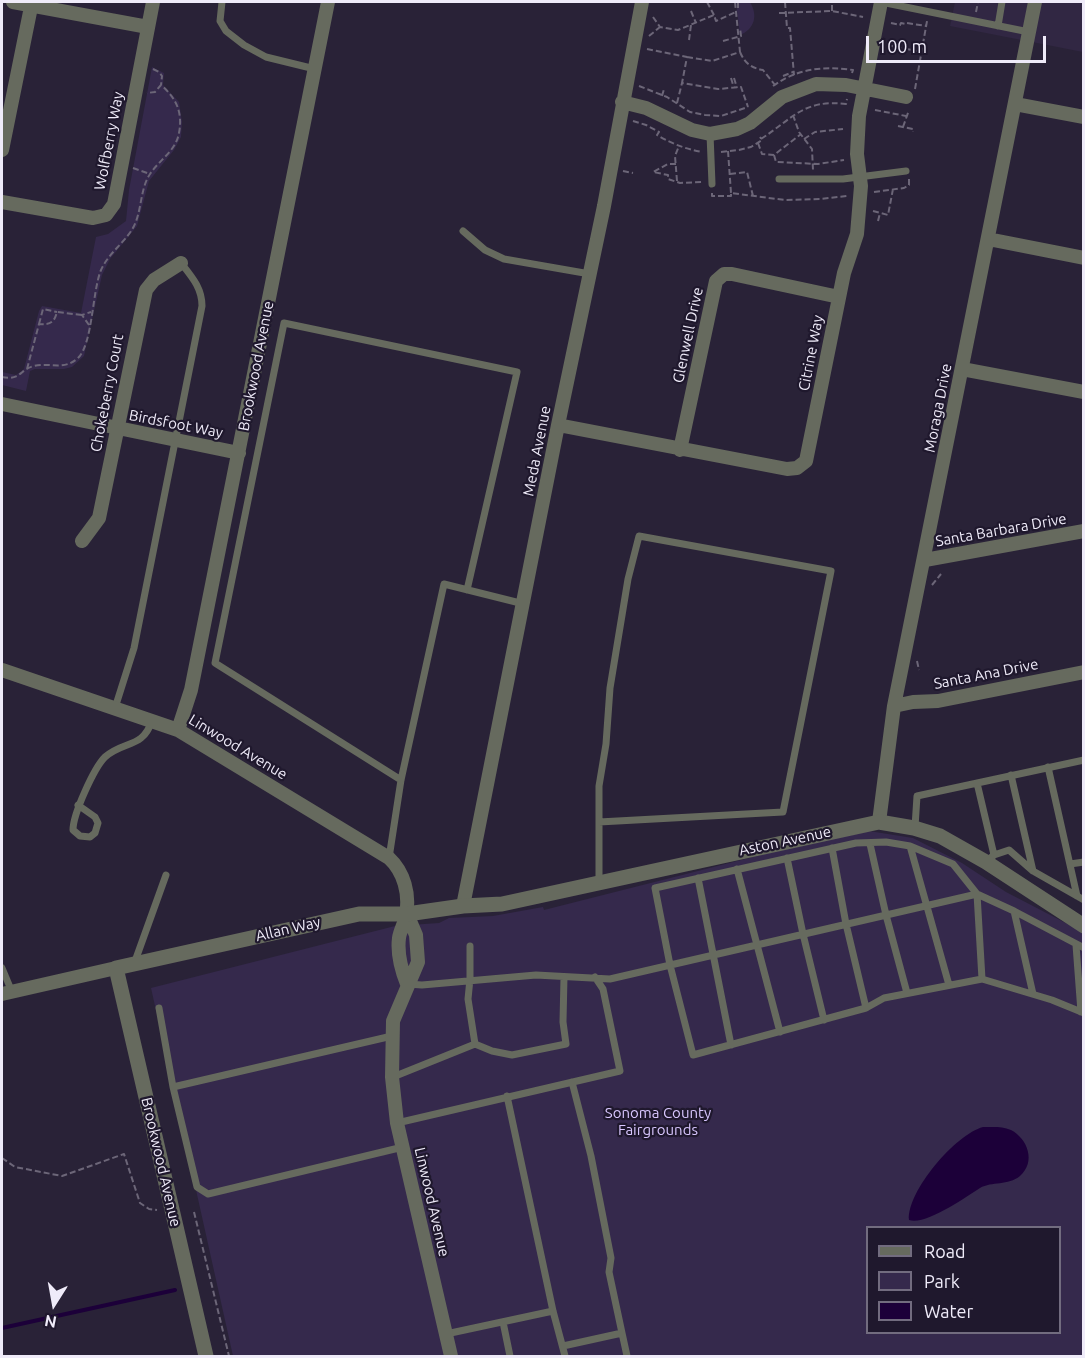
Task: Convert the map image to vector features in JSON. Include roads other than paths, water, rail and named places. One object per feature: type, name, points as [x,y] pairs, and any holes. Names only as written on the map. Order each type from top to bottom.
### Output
[{"type":"street","points":[[13,2],[32,3],[148,27]]},
{"type":"street","name":"Wolfberry Way","points":[[2,202],[93,219],[106,215],[114,204],[153,2]]},
{"type":"street","name":"Brookwood Avenue","points":[[178,730],[191,690],[328,2]]},
{"type":"street","name":"Meda Avenue","points":[[463,906],[590,274],[642,2]]},
{"type":"street","name":"Citrine Way","points":[[558,425],[787,469],[797,468],[806,461],[843,273],[857,234],[860,176],[857,133],[880,2]]},
{"type":"street","name":"Moraga Drive","points":[[879,822],[894,706],[1035,2]]},
{"type":"street","points":[[2,150],[32,3]]},
{"type":"street","points":[[622,102],[646,108],[692,130],[710,134],[736,129],[750,123],[782,97],[816,84],[846,85],[910,101]]},
{"type":"street","points":[[1015,104],[1083,117]]},
{"type":"street","points":[[988,239],[1083,258]]},
{"type":"street","name":"Chokeberry Court","points":[[82,542],[99,518],[146,290],[154,280],[181,263]]},
{"type":"street","name":"Glenwell Drive","points":[[680,450],[716,281],[724,274],[732,274],[839,297]]},
{"type":"street","points":[[962,369],[1083,392]]},
{"type":"street","name":"Birdsfoot Way","points":[[2,404],[238,453]]},
{"type":"street","name":"Santa Barbara Drive","points":[[925,560],[1083,531]]},
{"type":"street","name":"Linwood Avenue","points":[[2,670],[178,730],[389,858],[397,866],[403,876],[407,914],[416,935],[418,962],[393,1021],[392,1077],[397,1123],[451,1356]]},
{"type":"street","name":"Santa Ana Drive","points":[[894,706],[913,702],[938,701],[1083,672]]},
{"type":"street","name":"Aston Avenue","points":[[463,906],[502,904],[599,881],[879,822],[914,828],[940,836],[990,859],[1083,926]]},
{"type":"street","name":"Allan Way","points":[[116,968],[359,914],[407,914],[463,906]]},
{"type":"street","points":[[7,993],[116,968]]},
{"type":"street","name":"Brookwood Avenue","points":[[116,968],[206,1356]]},
{"type":"lane","points":[[222,2],[220,21],[226,31],[244,45],[266,57],[315,69]]},
{"type":"lane","points":[[880,2],[1029,32]]},
{"type":"lane","points":[[998,26],[1002,2]]},
{"type":"lane","points":[[710,134],[712,184]]},
{"type":"lane","points":[[779,179],[843,179],[906,171]]},
{"type":"lane","points":[[463,231],[485,250],[504,259],[590,274]]},
{"type":"lane","points":[[115,708],[134,648],[202,306],[202,296],[198,286],[181,263]]},
{"type":"lane","points":[[401,780],[215,663],[284,323],[517,372],[467,590]]},
{"type":"lane","points":[[599,822],[783,812],[831,571],[639,536],[628,579],[610,688],[606,744],[599,786],[599,822],[599,881]]},
{"type":"lane","points":[[389,858],[401,780],[444,584],[524,604]]},
{"type":"lane","points":[[78,805],[95,817],[98,823],[95,833],[90,837],[80,836],[73,830],[78,805],[104,759],[118,749],[141,739],[147,733],[152,721]]},
{"type":"lane","points":[[914,828],[917,796],[1083,761]]},
{"type":"lane","points":[[1048,767],[1080,898]]},
{"type":"lane","points":[[1011,776],[1033,871]]},
{"type":"lane","points":[[977,783],[990,859],[1009,850],[1033,871],[1080,898]]},
{"type":"lane","points":[[886,842],[910,846],[953,864],[977,894],[1080,946],[1082,1012],[982,979],[884,998],[866,1008],[693,1055],[670,965],[655,888],[856,843],[886,842]]},
{"type":"lane","points":[[870,844],[907,993]]},
{"type":"lane","points":[[910,846],[949,985]]},
{"type":"lane","points":[[832,848],[846,924],[866,1008]]},
{"type":"lane","points":[[787,858],[824,1020]]},
{"type":"lane","points":[[1070,864],[1083,862]]},
{"type":"lane","points":[[737,869],[780,1032]]},
{"type":"lane","points":[[134,964],[166,875]]},
{"type":"lane","points":[[698,878],[731,1045]]},
{"type":"lane","points":[[407,984],[422,985],[536,975],[610,979],[977,894]]},
{"type":"lane","points":[[977,894],[982,979]]},
{"type":"lane","points":[[1014,911],[1033,994]]},
{"type":"lane","points":[[470,946],[468,999],[476,1044]]},
{"type":"lane","points":[[2,968],[7,993]]},
{"type":"lane","points":[[392,1077],[476,1044],[492,1051],[512,1055],[566,1044],[563,1022],[564,977]]},
{"type":"lane","points":[[397,1123],[620,1071],[603,989],[595,977]]},
{"type":"lane","points":[[159,1008],[173,1087],[197,1187],[208,1194],[403,1147]]},
{"type":"lane","points":[[173,1087],[392,1036]]},
{"type":"lane","points":[[572,1082],[591,1156],[611,1258],[609,1272],[627,1356]]},
{"type":"lane","points":[[507,1096],[553,1311],[565,1356]]},
{"type":"lane","points":[[446,1334],[553,1311]]},
{"type":"lane","points":[[503,1322],[510,1356]]},
{"type":"lane","points":[[563,1346],[622,1333]]},
{"type":"water","points":[[983,1127],[1008,1129],[1022,1139],[1029,1158],[1025,1170],[1020,1176],[1010,1181],[980,1188],[935,1215],[916,1221],[909,1220],[910,1208],[916,1194],[935,1165],[960,1140]]},
{"type":"waterway","points":[[2,1328],[175,1290]]},
{"type":"park label","name":"Sonoma County Fairgrounds","points":[[658,1122]]}]
